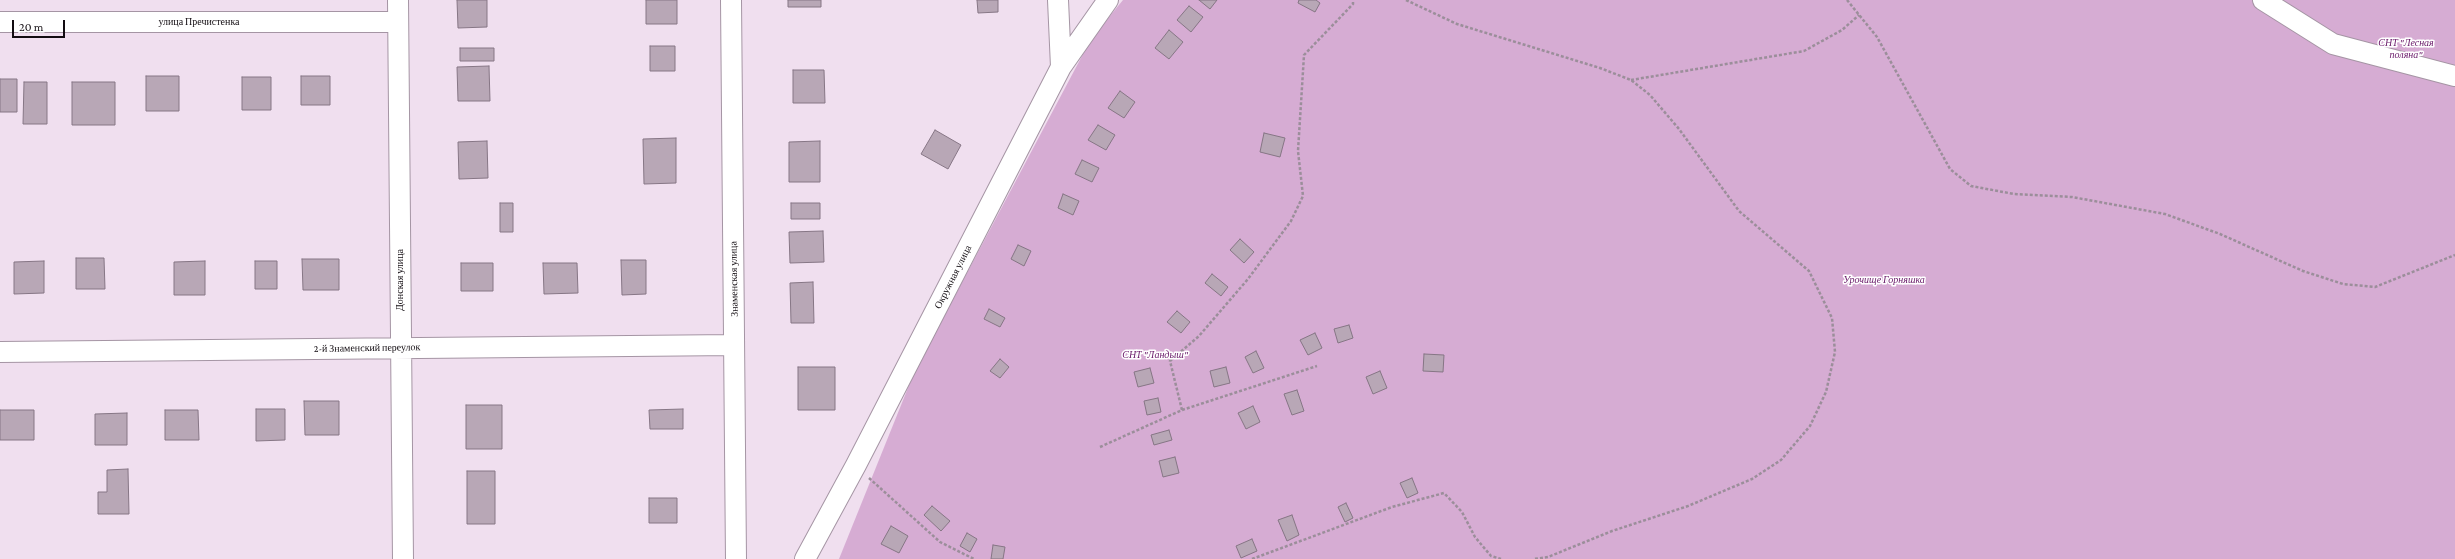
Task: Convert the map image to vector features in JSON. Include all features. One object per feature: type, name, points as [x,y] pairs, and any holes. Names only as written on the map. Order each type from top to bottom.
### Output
[{"type":"street","name":"Донская улица","points":[[398,0],[403,559]]},
{"type":"street","name":"Знаменская улица","points":[[731,0],[736,559]]},
{"type":"street","points":[[1058,0],[1061,67]]},
{"type":"street","name":"Окружная улица","points":[[805,559],[856,465],[1061,67],[1108,0]]},
{"type":"street","points":[[2262,0],[2333,44],[2455,76]]},
{"type":"street","name":"улица Пречистенка","points":[[0,22],[398,22]]},
{"type":"street","name":"2-й Знаменский переулок","points":[[0,352],[734,345]]},
{"type":"path","points":[[1182,410],[1170,361],[1199,336],[1248,279],[1291,221],[1303,196],[1298,151],[1304,55],[1353,4],[1353,0]]},
{"type":"path","points":[[1406,0],[1457,24],[1600,68],[1631,80],[1650,95],[1679,129],[1739,211],[1809,271],[1832,318],[1835,352],[1826,392],[1810,426],[1782,460],[1752,479],[1688,506],[1612,531],[1548,557],[1534,559]]},
{"type":"path","points":[[1847,0],[1877,37],[1950,169],[1971,186],[2014,194],[2072,197],[2165,214],[2220,234],[2303,271],[2343,284],[2375,286],[2455,255]]},
{"type":"path","points":[[1631,80],[1804,51],[1842,30],[1859,14]]},
{"type":"path","points":[[1100,447],[1182,410],[1317,366]]},
{"type":"path","points":[[856,465],[940,542],[974,559]]},
{"type":"path","points":[[1252,559],[1392,507],[1444,493],[1462,512],[1475,538],[1491,556],[1501,559]]},
{"type":"green space","name":"Урочище Горняшка","points":[[1123,0],[2455,0],[2455,559],[839,559],[914,373],[1091,39]]},
{"type":"building","points":[[457,0],[487,0],[487,27],[458,28]]},
{"type":"building","points":[[646,0],[677,0],[677,24],[646,24]]},
{"type":"building","points":[[788,0],[821,0],[821,7],[788,7]]},
{"type":"building","points":[[977,0],[998,0],[998,12],[978,13]]},
{"type":"building","points":[[1199,0],[1217,0],[1210,9]]},
{"type":"building","points":[[1299,0],[1316,0],[1320,3],[1315,12],[1298,3]]},
{"type":"building","points":[[1189,6],[1203,17],[1191,32],[1177,20]]},
{"type":"building","points":[[1169,30],[1183,42],[1169,59],[1155,48]]},
{"type":"building","points":[[650,46],[675,46],[675,71],[650,71]]},
{"type":"building","points":[[460,48],[494,48],[494,61],[460,61]]},
{"type":"building","points":[[489,66],[490,101],[458,101],[457,67]]},
{"type":"building","points":[[793,70],[824,70],[825,103],[793,103]]},
{"type":"building","points":[[146,76],[179,76],[179,111],[146,111]]},
{"type":"building","points":[[301,76],[330,76],[330,105],[301,105]]},
{"type":"building","points":[[242,77],[271,77],[271,110],[242,110]]},
{"type":"building","points":[[0,79],[17,79],[17,112],[0,112]]},
{"type":"building","points":[[24,82],[47,82],[47,124],[23,124]]},
{"type":"building","points":[[72,82],[115,82],[115,125],[72,125]]},
{"type":"building","points":[[1120,91],[1135,102],[1124,118],[1108,108]]},
{"type":"building","points":[[1098,125],[1115,135],[1106,150],[1088,140]]},
{"type":"building","points":[[935,130],[961,145],[948,169],[921,154]]},
{"type":"building","points":[[1264,133],[1285,138],[1280,157],[1260,152]]},
{"type":"building","points":[[676,138],[676,183],[644,184],[643,139]]},
{"type":"building","points":[[487,141],[488,178],[459,179],[458,142]]},
{"type":"building","points":[[820,141],[820,182],[789,182],[789,142]]},
{"type":"building","points":[[1082,160],[1099,168],[1092,182],[1075,174]]},
{"type":"building","points":[[1063,194],[1079,201],[1073,215],[1058,208]]},
{"type":"building","points":[[500,203],[513,203],[513,232],[500,232]]},
{"type":"building","points":[[791,203],[820,203],[820,219],[791,219]]},
{"type":"building","points":[[823,231],[824,262],[790,263],[789,232]]},
{"type":"building","points":[[1240,239],[1254,252],[1244,263],[1230,250]]},
{"type":"building","points":[[1018,245],[1031,251],[1024,266],[1011,259]]},
{"type":"building","points":[[76,258],[104,258],[105,289],[76,289]]},
{"type":"building","points":[[302,259],[339,259],[339,290],[303,290]]},
{"type":"building","points":[[621,260],[646,260],[646,294],[622,295]]},
{"type":"building","points":[[44,261],[44,293],[14,294],[14,262]]},
{"type":"building","points":[[205,261],[205,295],[174,295],[174,262]]},
{"type":"building","points":[[255,261],[277,261],[277,289],[255,289]]},
{"type":"building","points":[[461,263],[493,263],[493,291],[461,291]]},
{"type":"building","points":[[543,263],[577,263],[578,293],[544,294]]},
{"type":"building","points":[[1212,274],[1228,287],[1221,296],[1205,283]]},
{"type":"building","points":[[813,282],[814,323],[791,323],[790,283]]},
{"type":"building","points":[[989,309],[1005,318],[1000,327],[984,319]]},
{"type":"building","points":[[1177,311],[1190,322],[1181,333],[1167,322]]},
{"type":"building","points":[[1349,325],[1353,338],[1338,343],[1334,329]]},
{"type":"building","points":[[1315,333],[1322,348],[1308,355],[1300,340]]},
{"type":"building","points":[[1256,351],[1264,368],[1253,373],[1245,357]]},
{"type":"building","points":[[1424,354],[1444,355],[1443,372],[1423,371]]},
{"type":"building","points":[[1000,359],[1009,367],[1000,378],[990,371]]},
{"type":"building","points":[[798,367],[835,367],[835,410],[798,410]]},
{"type":"building","points":[[1226,367],[1230,383],[1214,387],[1210,371]]},
{"type":"building","points":[[1150,368],[1154,383],[1138,387],[1134,372]]},
{"type":"building","points":[[1380,371],[1387,388],[1373,394],[1366,377]]},
{"type":"building","points":[[1297,390],[1304,411],[1292,415],[1284,394]]},
{"type":"building","points":[[1158,398],[1161,412],[1147,415],[1144,401]]},
{"type":"building","points":[[304,401],[339,401],[339,435],[305,435]]},
{"type":"building","points":[[466,405],[502,405],[502,449],[466,449]]},
{"type":"building","points":[[1253,406],[1260,422],[1246,429],[1238,413]]},
{"type":"building","points":[[256,409],[285,409],[285,440],[256,441]]},
{"type":"building","points":[[683,409],[683,429],[650,429],[649,410]]},
{"type":"building","points":[[0,410],[34,410],[34,440],[0,440]]},
{"type":"building","points":[[165,410],[198,410],[199,440],[165,440]]},
{"type":"building","points":[[127,413],[127,445],[95,445],[95,414]]},
{"type":"building","points":[[1169,430],[1172,440],[1154,445],[1151,435]]},
{"type":"building","points":[[1175,457],[1179,473],[1163,477],[1159,461]]},
{"type":"building","points":[[128,469],[129,514],[98,514],[98,492],[107,492],[107,470]]},
{"type":"building","points":[[467,471],[495,471],[495,524],[467,524]]},
{"type":"building","points":[[1412,478],[1418,493],[1407,498],[1400,483]]},
{"type":"building","points":[[649,498],[677,498],[677,523],[649,523]]},
{"type":"building","points":[[1346,503],[1353,518],[1345,522],[1338,507]]},
{"type":"building","points":[[932,506],[950,521],[941,531],[924,515]]},
{"type":"building","points":[[1292,515],[1299,535],[1287,541],[1278,520]]},
{"type":"building","points":[[891,526],[908,536],[899,553],[881,544]]},
{"type":"building","points":[[967,533],[977,539],[970,552],[960,546]]},
{"type":"building","points":[[1252,539],[1257,551],[1241,558],[1236,546]]},
{"type":"building","points":[[993,545],[1005,547],[1003,559],[991,559]]},
{"type":"park label","name":"СНТ \"Лесная поляна\"","points":[[2406,48]]},
{"type":"park label","name":"СНТ \"Ландыш\"","points":[[1155,355]]}]
